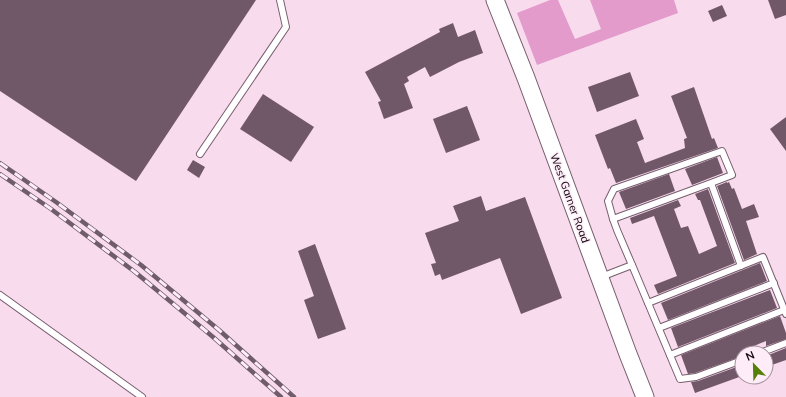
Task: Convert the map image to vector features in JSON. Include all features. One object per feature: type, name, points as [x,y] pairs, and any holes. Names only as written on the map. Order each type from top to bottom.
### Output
[{"type":"main road","name":"West Garner Road","points":[[495,0],[526,78],[645,397]]},
{"type":"lane","points":[[200,154],[286,27],[280,0]]},
{"type":"lane","points":[[613,219],[732,175],[722,151],[614,189],[608,201],[613,219],[617,230],[680,379],[696,377],[734,363]]},
{"type":"lane","points":[[711,183],[741,266]]},
{"type":"lane","points":[[648,303],[763,257],[785,312],[670,355]]},
{"type":"lane","points":[[599,277],[632,265]]},
{"type":"lane","points":[[659,328],[774,283]]},
{"type":"lane","points":[[0,295],[142,397]]},
{"type":"lane","points":[[774,348],[786,343]]},
{"type":"shaded area","points":[[550,0],[558,0],[575,39],[601,29],[590,0],[674,0],[678,13],[537,65],[517,13]]},
{"type":"building","points":[[0,0],[256,0],[136,181],[0,91]]},
{"type":"building","points":[[768,0],[786,0],[786,15],[775,19]]},
{"type":"building","points":[[722,5],[727,16],[713,22],[708,11]]},
{"type":"building","points":[[453,23],[458,37],[475,30],[483,53],[459,62],[430,77],[425,67],[407,77],[409,81],[404,84],[413,108],[384,119],[378,102],[381,101],[365,72],[440,32],[439,29]]},
{"type":"building","points":[[630,72],[639,96],[597,112],[588,87]]},
{"type":"building","points":[[694,87],[712,139],[714,138],[718,148],[616,183],[610,168],[608,169],[595,135],[636,119],[644,139],[637,142],[645,163],[685,148],[684,139],[687,138],[671,96]]},
{"type":"building","points":[[263,94],[314,127],[291,162],[240,129]]},
{"type":"building","points":[[467,106],[480,140],[446,153],[433,119]]},
{"type":"building","points":[[786,117],[786,151],[770,129]]},
{"type":"building","points":[[717,157],[723,173],[692,185],[685,169]]},
{"type":"building","points":[[193,160],[205,167],[199,178],[187,170]]},
{"type":"building","points":[[669,174],[675,191],[626,209],[619,192]]},
{"type":"building","points":[[729,182],[732,189],[734,188],[742,209],[754,204],[759,217],[746,221],[757,254],[744,260],[717,186]]},
{"type":"building","points":[[708,189],[735,263],[658,294],[654,285],[677,276],[654,216],[632,224],[630,218],[678,200],[681,206],[674,209],[681,228],[688,226],[699,254],[717,246],[700,200],[698,200],[695,194]]},
{"type":"building","points":[[481,196],[486,211],[525,197],[562,298],[521,314],[500,258],[442,280],[440,274],[435,276],[431,264],[436,263],[425,233],[459,221],[453,206]]},
{"type":"building","points":[[315,244],[346,329],[318,339],[304,300],[314,296],[298,251]]},
{"type":"building","points":[[760,263],[767,281],[668,320],[661,303]]},
{"type":"building","points":[[770,290],[777,308],[678,347],[671,328]]},
{"type":"building","points":[[780,316],[786,333],[786,339],[769,345],[766,345],[766,341],[756,345],[734,345],[734,359],[695,373],[688,374],[681,355]]},
{"type":"building","points":[[786,348],[786,360],[774,364],[774,353]]},
{"type":"building","points":[[734,368],[734,379],[695,393],[691,382],[698,381]]},
{"type":"railway","points":[[0,163],[56,202],[141,265],[219,330],[294,397]]},
{"type":"railway","points":[[0,174],[51,209],[135,272],[213,337],[281,397]]}]
